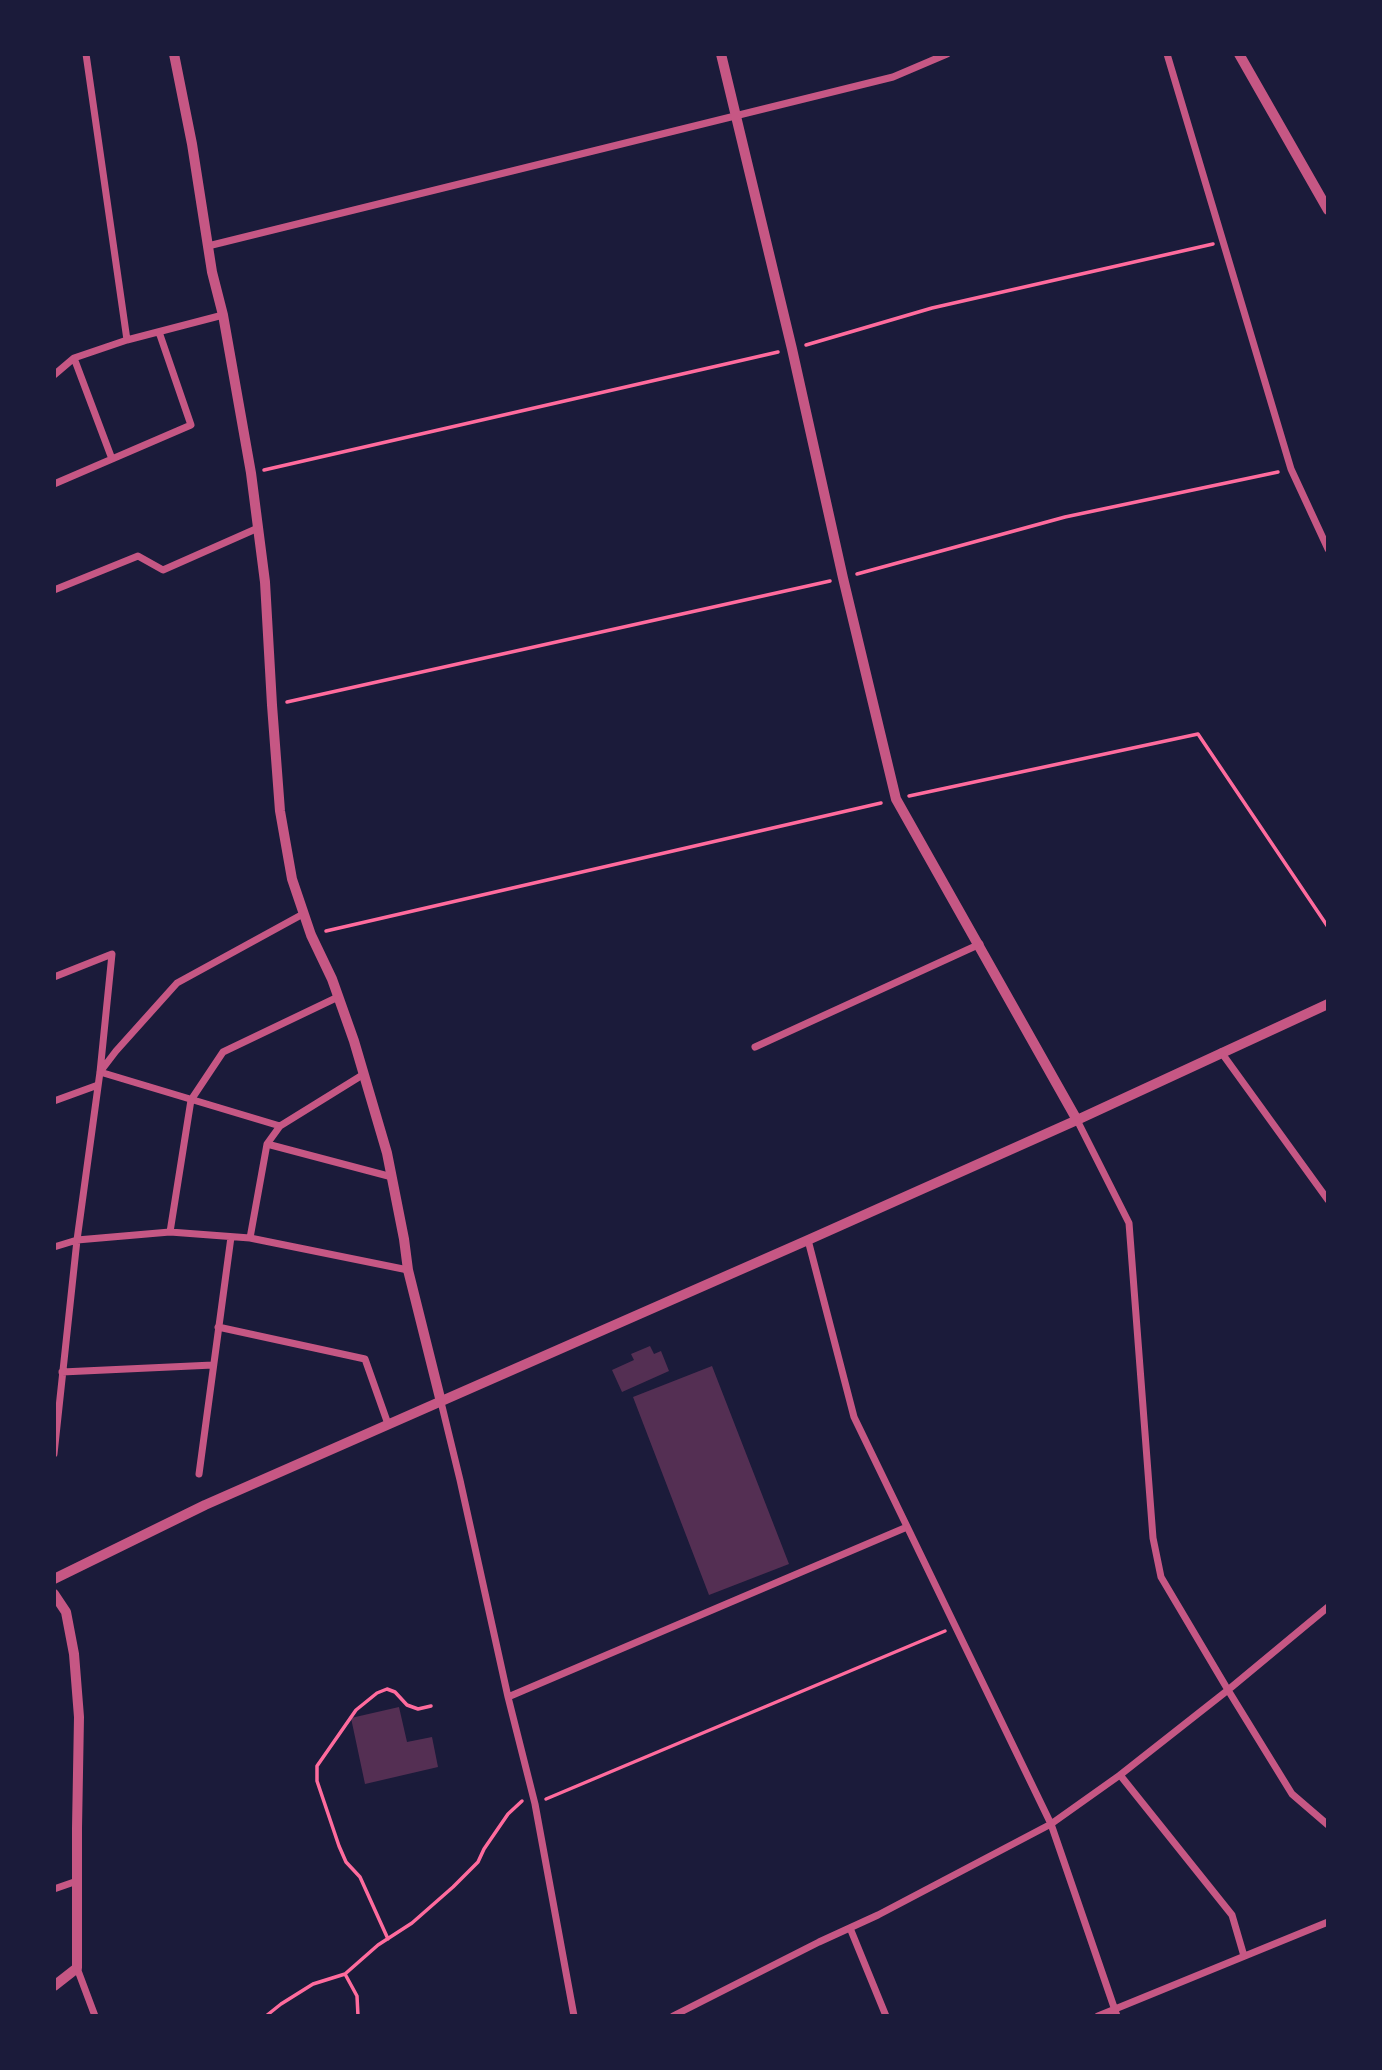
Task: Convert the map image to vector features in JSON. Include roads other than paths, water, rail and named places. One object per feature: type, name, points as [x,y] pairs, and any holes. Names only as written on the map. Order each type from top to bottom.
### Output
[{"type":"street","points":[[86,54],[127,340]]},
{"type":"street","points":[[174,54],[251,473],[265,582],[280,811],[292,880],[311,935],[332,979],[387,1153],[408,1270],[535,1804],[574,2016]]},
{"type":"street","points":[[721,54],[896,799],[1077,1119],[1129,1223],[1153,1538],[1161,1577],[1292,1794],[1328,1825]]},
{"type":"street","points":[[208,246],[893,77],[947,54]]},
{"type":"street","points":[[1167,54],[1291,469],[1328,549]]},
{"type":"street","points":[[1239,54],[1328,210]]},
{"type":"street","points":[[54,375],[74,358],[127,340],[223,315]]},
{"type":"street","points":[[54,484],[191,425],[159,332]]},
{"type":"street","points":[[74,358],[112,459]]},
{"type":"street","points":[[54,590],[138,556],[163,570],[258,528]]},
{"type":"street","points":[[100,1072],[177,983],[303,914]]},
{"type":"street","points":[[755,1047],[979,944]]},
{"type":"street","points":[[54,977],[113,954],[77,1240],[54,1454]]},
{"type":"street","points":[[170,1232],[191,1100],[223,1052],[338,998]]},
{"type":"street","points":[[54,1579],[205,1505],[808,1240],[1328,1004]]},
{"type":"street","points":[[1221,1052],[1328,1200]]},
{"type":"street","points":[[100,1072],[280,1126]]},
{"type":"street","points":[[250,1238],[267,1144],[280,1126],[363,1074]]},
{"type":"street","points":[[54,1101],[98,1085]]},
{"type":"street","points":[[267,1144],[392,1177]]},
{"type":"street","points":[[54,1248],[77,1240],[170,1232],[250,1238],[408,1270]]},
{"type":"street","points":[[199,1474],[231,1237]]},
{"type":"street","points":[[808,1240],[854,1417],[1051,1824],[1116,2012]]},
{"type":"street","points":[[218,1327],[365,1359],[388,1424]]},
{"type":"street","points":[[62,1372],[213,1365]]},
{"type":"street","points":[[508,1697],[907,1527]]},
{"type":"street","points":[[54,1594],[66,1612],[74,1654],[79,1717],[77,1968],[95,2016]]},
{"type":"street","points":[[673,2016],[878,1915],[1051,1824],[1120,1775],[1328,1607]]},
{"type":"street","points":[[1120,1775],[1232,1915],[1244,1956]]},
{"type":"street","points":[[54,1889],[77,1881]]},
{"type":"street","points":[[1098,2016],[1116,2012],[1328,1922]]},
{"type":"street","points":[[850,1928],[886,2016]]},
{"type":"street","points":[[54,1986],[77,1968]]}]
